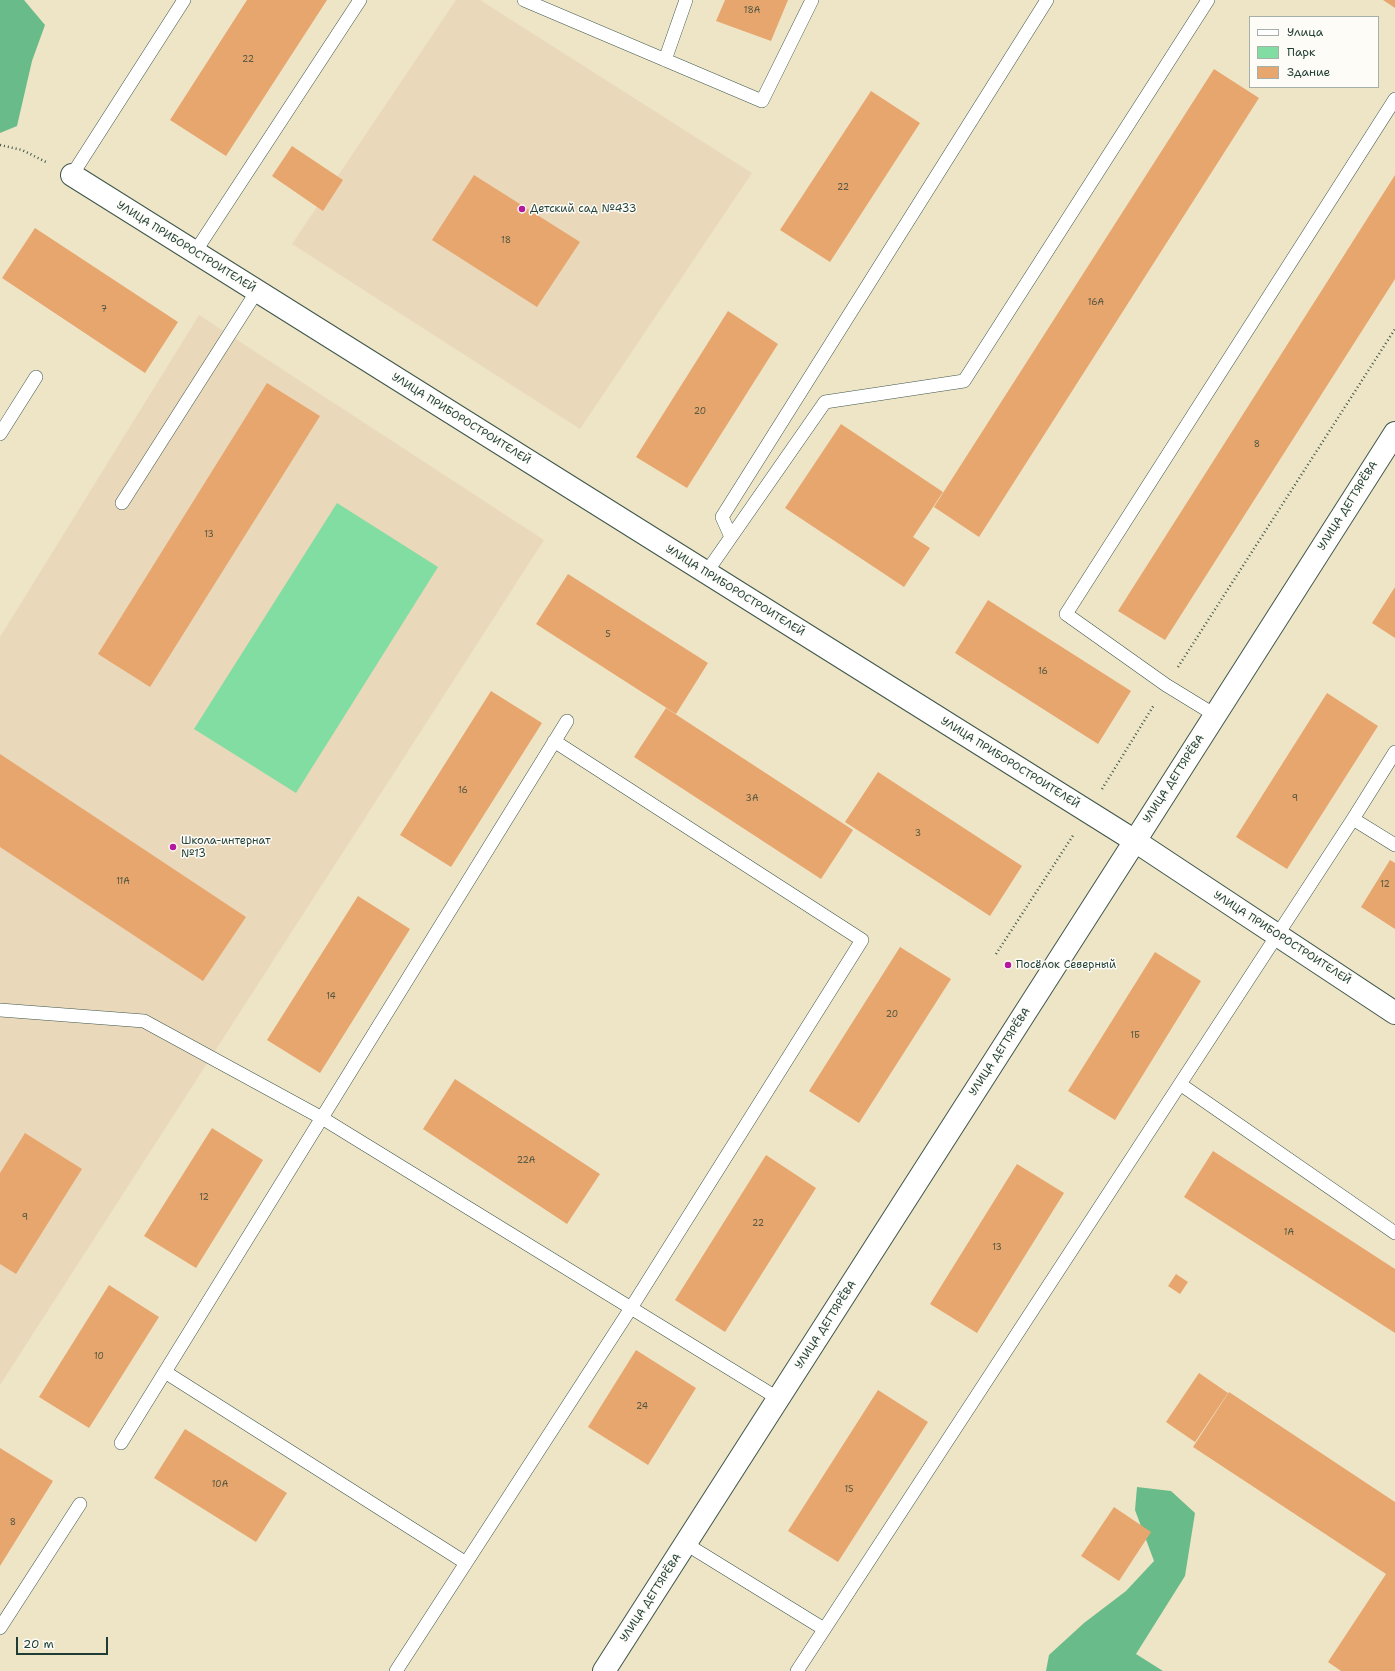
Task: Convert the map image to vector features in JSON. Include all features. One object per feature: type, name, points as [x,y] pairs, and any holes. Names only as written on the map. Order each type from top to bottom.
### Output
[{"type":"street","name":"УЛИЦА ПРИБОРОСТРОИТЕЛЕЙ","points":[[72,175],[1135,841],[1395,1013]]},
{"type":"street","name":"УЛИЦА ДЕГТЯРЁВА","points":[[604,1671],[1395,433]]},
{"type":"lane","points":[[72,175],[184,0]]},
{"type":"lane","points":[[194,252],[360,0]]},
{"type":"lane","points":[[524,0],[762,101],[812,0]]},
{"type":"lane","points":[[665,60],[686,0]]},
{"type":"lane","points":[[731,537],[722,517],[1047,0]]},
{"type":"lane","points":[[706,573],[825,402],[964,381],[1208,0]]},
{"type":"lane","points":[[1215,715],[1166,685],[1066,614],[1395,99]]},
{"type":"lane","points":[[122,503],[257,291]]},
{"type":"lane","points":[[0,434],[36,377]]},
{"type":"lane","points":[[121,1443],[567,721]]},
{"type":"lane","points":[[396,1671],[631,1308],[862,940],[554,741]]},
{"type":"lane","points":[[797,1671],[1353,819],[1395,752]]},
{"type":"lane","points":[[1353,819],[1395,845]]},
{"type":"lane","points":[[0,1010],[144,1021],[322,1118],[779,1399]]},
{"type":"lane","points":[[1180,1084],[1395,1233]]},
{"type":"lane","points":[[165,1372],[466,1563]]},
{"type":"lane","points":[[0,1628],[80,1504]]},
{"type":"lane","points":[[686,1544],[824,1630]]},
{"type":"path","points":[[0,145],[22,150],[72,175]]},
{"type":"path","points":[[996,954],[1088,812],[1166,685],[1395,329]]},
{"type":"shaded area","name":"Детский сад №433","points":[[456,0],[480,0],[752,173],[580,429],[292,244]]},
{"type":"shaded area","name":"Школа-интернат №13","points":[[199,315],[544,540],[0,1385],[0,637]]},
{"type":"green space","points":[[0,0],[24,0],[45,25],[32,61],[17,126],[0,133]]},
{"type":"green space","points":[[337,503],[438,567],[296,793],[194,729]]},
{"type":"green space","points":[[1137,1487],[1171,1491],[1195,1513],[1185,1576],[1136,1654],[1163,1671],[1046,1671],[1049,1655],[1084,1623],[1126,1591],[1154,1561],[1135,1510]]},
{"type":"building","points":[[247,0],[327,0],[226,156],[170,120]]},
{"type":"building","points":[[725,0],[788,0],[771,41],[716,21]]},
{"type":"building","points":[[1383,0],[1395,0],[1395,8]]},
{"type":"building","points":[[1214,69],[1259,98],[979,537],[934,507]]},
{"type":"building","points":[[871,91],[920,123],[830,262],[780,230]]},
{"type":"building","points":[[292,146],[343,180],[323,211],[272,176]]},
{"type":"building","points":[[474,175],[580,242],[537,307],[432,240]]},
{"type":"building","points":[[1395,175],[1395,279],[1165,640],[1118,611]]},
{"type":"building","points":[[35,228],[178,322],[145,373],[2,278]]},
{"type":"building","points":[[728,311],[778,344],[687,488],[636,457]]},
{"type":"building","points":[[267,383],[320,416],[150,687],[98,654]]},
{"type":"building","points":[[841,424],[943,492],[913,537],[930,548],[904,587],[785,508]]},
{"type":"building","points":[[568,574],[708,663],[676,714],[536,624]]},
{"type":"building","points":[[1395,587],[1395,638],[1372,623]]},
{"type":"building","points":[[988,600],[1131,691],[1098,744],[955,653]]},
{"type":"building","points":[[491,691],[542,723],[451,867],[400,835]]},
{"type":"building","points":[[1327,693],[1378,726],[1287,869],[1236,837]]},
{"type":"building","points":[[666,708],[853,830],[821,879],[634,757]]},
{"type":"building","points":[[0,754],[246,917],[203,981],[0,847]]},
{"type":"building","points":[[878,772],[1022,866],[990,916],[845,822]]},
{"type":"building","points":[[1390,860],[1395,863],[1395,929],[1361,907]]},
{"type":"building","points":[[358,896],[410,929],[320,1073],[267,1040]]},
{"type":"building","points":[[900,947],[951,979],[859,1123],[809,1091]]},
{"type":"building","points":[[1155,952],[1201,981],[1115,1120],[1068,1091]]},
{"type":"building","points":[[455,1079],[600,1174],[567,1224],[423,1129]]},
{"type":"building","points":[[212,1128],[263,1160],[196,1268],[144,1236]]},
{"type":"building","points":[[25,1133],[82,1169],[16,1274],[0,1264],[0,1173]]},
{"type":"building","points":[[1213,1151],[1395,1269],[1395,1333],[1184,1197]]},
{"type":"building","points":[[766,1155],[816,1188],[725,1332],[675,1300]]},
{"type":"building","points":[[1017,1164],[1064,1193],[977,1333],[930,1304]]},
{"type":"building","points":[[1176,1274],[1188,1282],[1180,1294],[1168,1286]]},
{"type":"building","points":[[109,1285],[159,1317],[89,1428],[39,1397]]},
{"type":"building","points":[[636,1350],[696,1388],[648,1465],[588,1427]]},
{"type":"building","points":[[1199,1373],[1228,1393],[1195,1442],[1166,1422]]},
{"type":"building","points":[[878,1390],[928,1422],[838,1562],[788,1531]]},
{"type":"building","points":[[1229,1392],[1395,1502],[1395,1671],[1341,1671],[1328,1662],[1386,1574],[1193,1447]]},
{"type":"building","points":[[185,1429],[287,1493],[256,1542],[154,1478]]},
{"type":"building","points":[[0,1448],[53,1481],[0,1566]]},
{"type":"building","points":[[1114,1507],[1151,1532],[1119,1581],[1081,1556]]},
{"type":"place","name":"Детский сад №433","points":[[522,209]]},
{"type":"place","name":"Школа-интернат №13","points":[[173,847]]},
{"type":"place","name":"Посёлок Северный","points":[[1008,965]]}]
